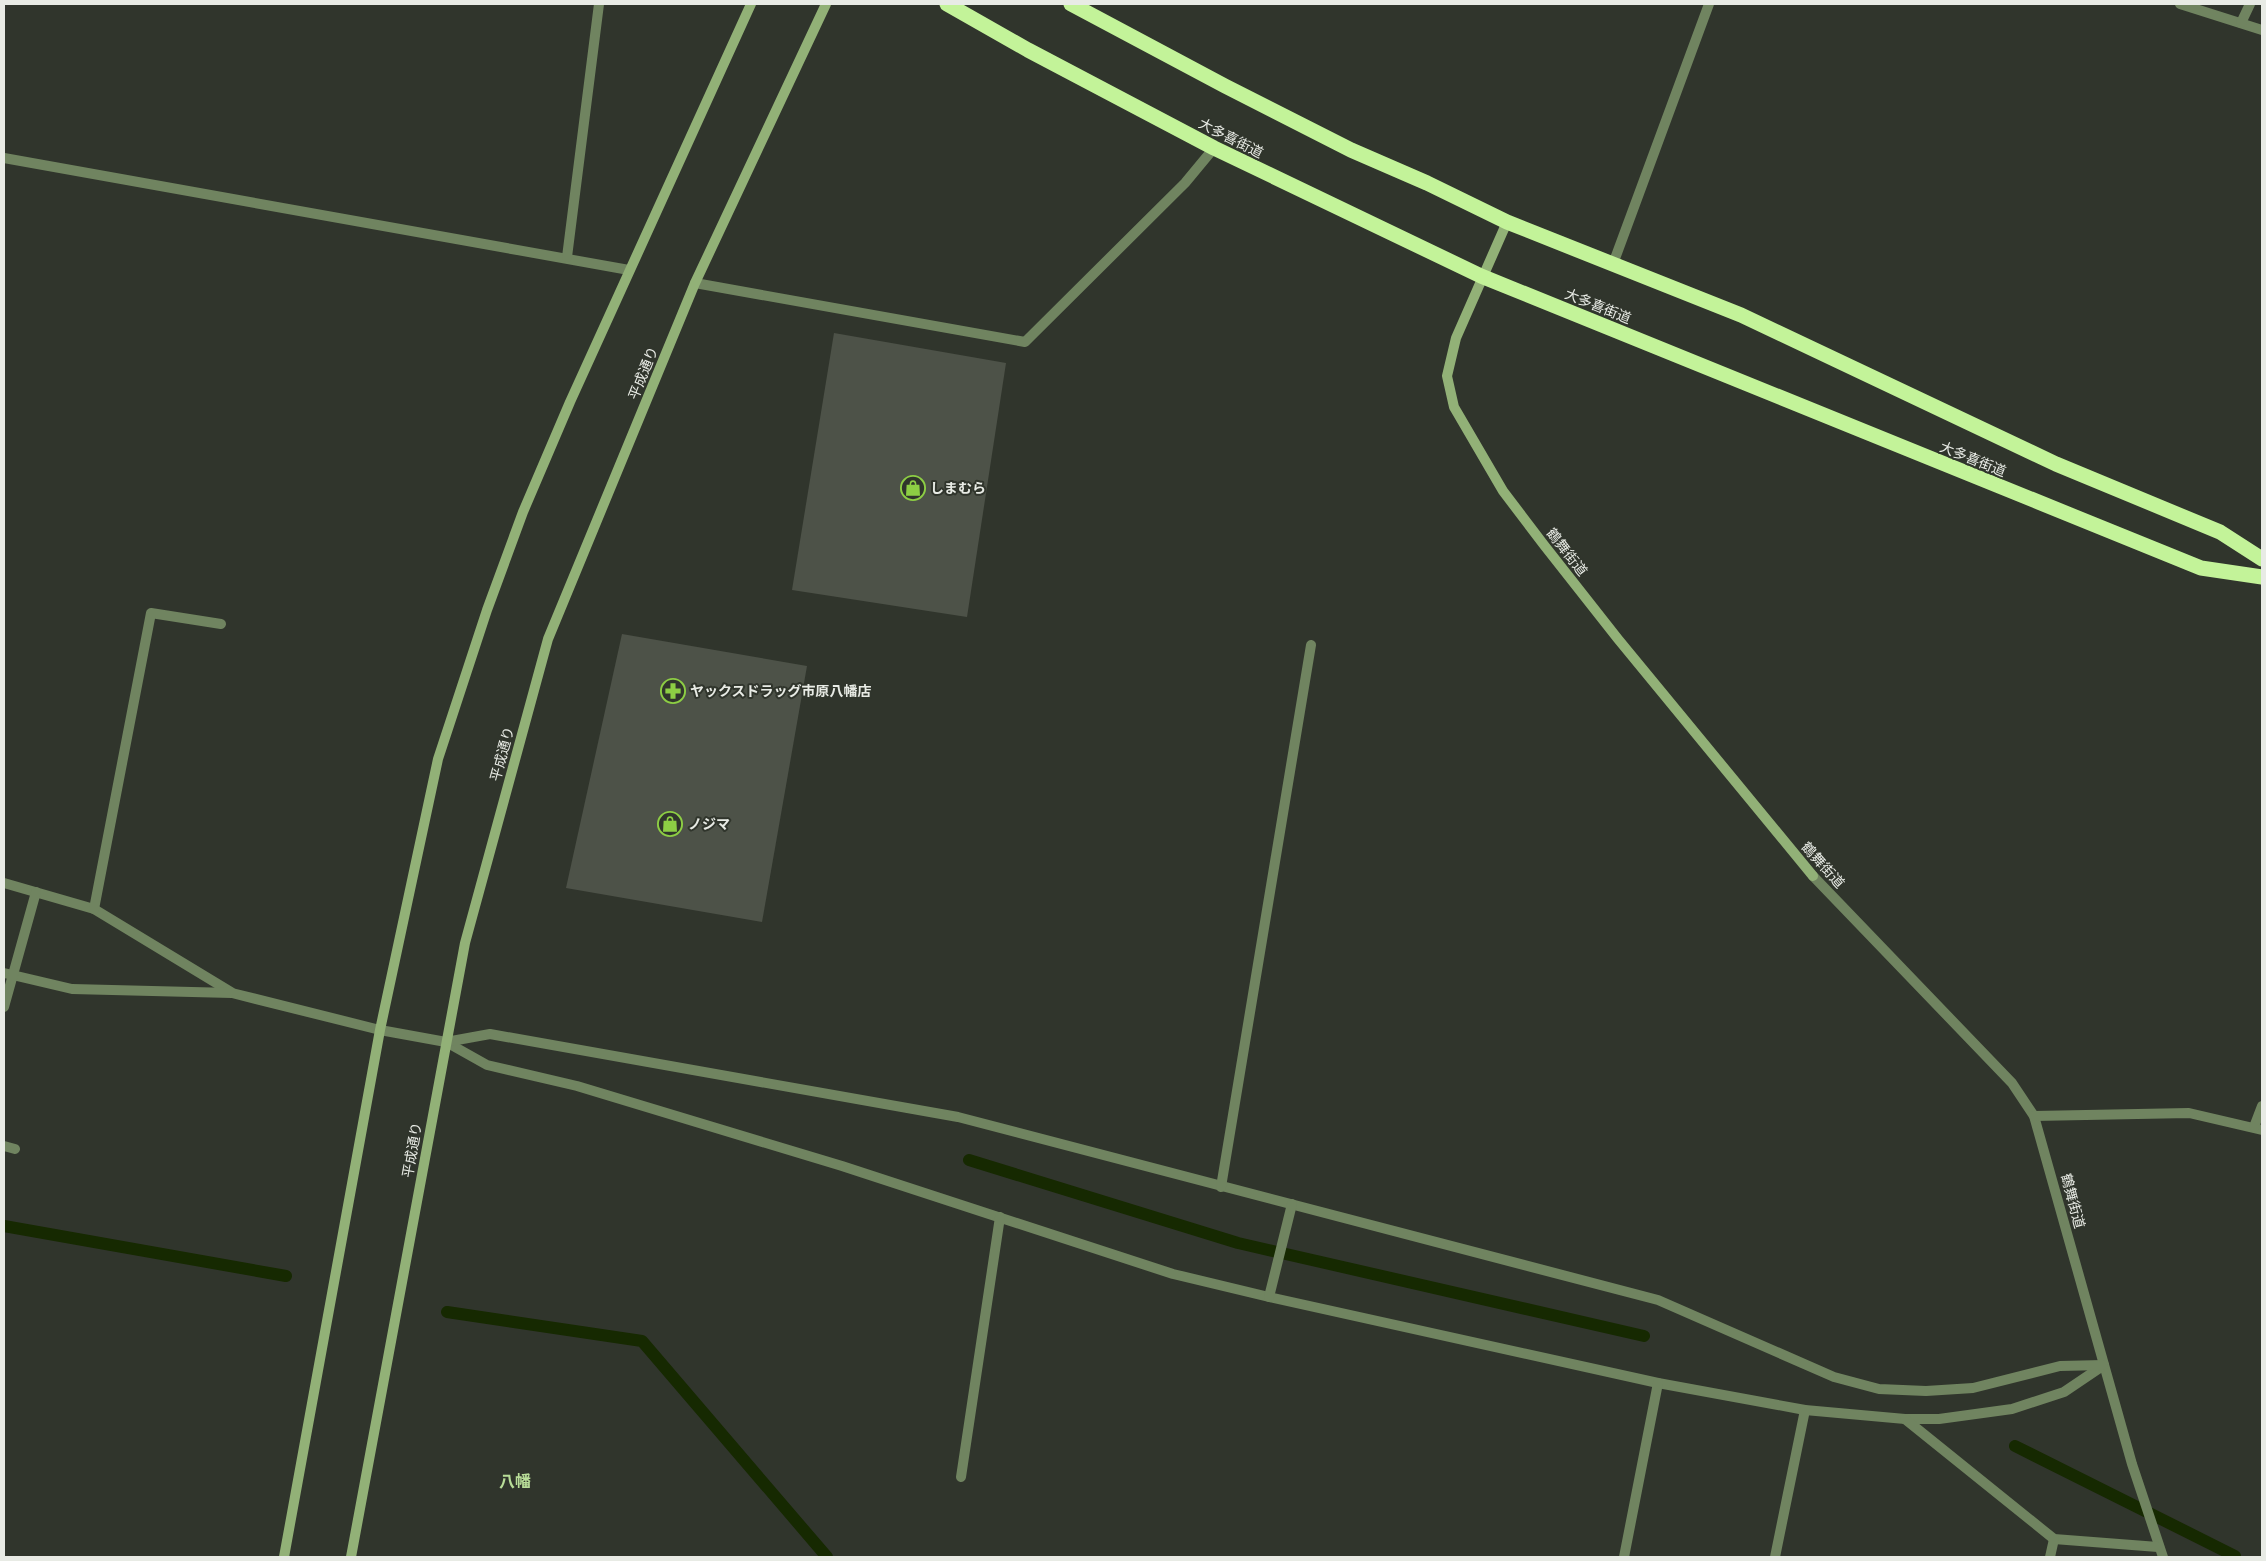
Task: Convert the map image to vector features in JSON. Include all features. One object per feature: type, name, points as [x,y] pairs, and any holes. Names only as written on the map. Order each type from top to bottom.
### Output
[{"type":"highway","name":"大多喜街道","points":[[947,4],[1028,50],[1214,148],[1481,276],[2201,568],[2262,577]]},
{"type":"highway","name":"大多喜街道","points":[[1071,4],[1225,86],[1351,150],[1427,183],[1507,222],[1741,315],[2056,464],[2220,532],[2262,559]]},
{"type":"street","points":[[567,257],[598,4]]},
{"type":"street","points":[[284,1557],[380,1030],[438,759],[523,512],[629,270],[750,4]]},
{"type":"street","name":"平成通り","points":[[351,1557],[465,943],[548,639],[695,283],[826,4]]},
{"type":"street","points":[[1613,264],[1709,4]]},
{"type":"street","points":[[2180,4],[2262,30]]},
{"type":"street","points":[[2241,23],[2250,4]]},
{"type":"street","points":[[695,283],[1025,342],[1185,183],[1214,148]]},
{"type":"street","points":[[4,158],[567,257],[629,270]]},
{"type":"street","name":"鶴舞街道","points":[[1507,222],[1481,276],[1456,338],[1447,376],[1452,399],[1462,422],[1503,491],[1618,640],[1813,876],[2012,1084],[2034,1116],[2132,1464],[2158,1547],[2163,1557]]},
{"type":"street","points":[[94,909],[150,613],[221,624]]},
{"type":"street","points":[[1221,1187],[1310,645]]},
{"type":"street","points":[[4,883],[94,909],[232,993]]},
{"type":"street","points":[[4,1007],[8,974],[36,892]]},
{"type":"street","points":[[8,974],[72,989],[232,993],[380,1030],[446,1042],[487,1065],[577,1086],[842,1166],[1173,1274],[1269,1297],[1658,1382],[1804,1410],[1904,1419],[1939,1419],[2012,1409],[2064,1392],[2104,1365]]},
{"type":"street","points":[[446,1042],[490,1034],[958,1117],[1658,1300],[1834,1377],[1879,1389],[1926,1392],[1973,1388],[2060,1366],[2104,1365]]},
{"type":"street","points":[[2034,1116],[2189,1113],[2258,1129],[2262,1106]]},
{"type":"street","points":[[4,1146],[15,1149]]},
{"type":"street","points":[[1269,1297],[1292,1204]]},
{"type":"street","points":[[962,1477],[1000,1218]]},
{"type":"street","points":[[1624,1557],[1658,1382]]},
{"type":"street","points":[[1775,1557],[1804,1410]]},
{"type":"street","points":[[1904,1419],[2054,1539],[2158,1547]]},
{"type":"street","points":[[2050,1557],[2054,1539]]},
{"type":"building","points":[[834,333],[1006,363],[967,617],[792,590]]},
{"type":"building","points":[[622,634],[807,666],[762,922],[566,888]]},
{"type":"waterway","points":[[969,1160],[1238,1243],[1644,1336]]},
{"type":"waterway","points":[[4,1226],[286,1276]]},
{"type":"waterway","points":[[447,1312],[642,1341],[827,1557]]},
{"type":"waterway","points":[[2015,1446],[2235,1556]]},
{"type":"place","name":"しまむら","points":[[913,488]]},
{"type":"place","name":"ヤックスドラッグ市原八幡店","points":[[673,691]]},
{"type":"place","name":"ノジマ","points":[[670,824]]},
{"type":"district","name":"八幡","points":[[515,1481]]}]
